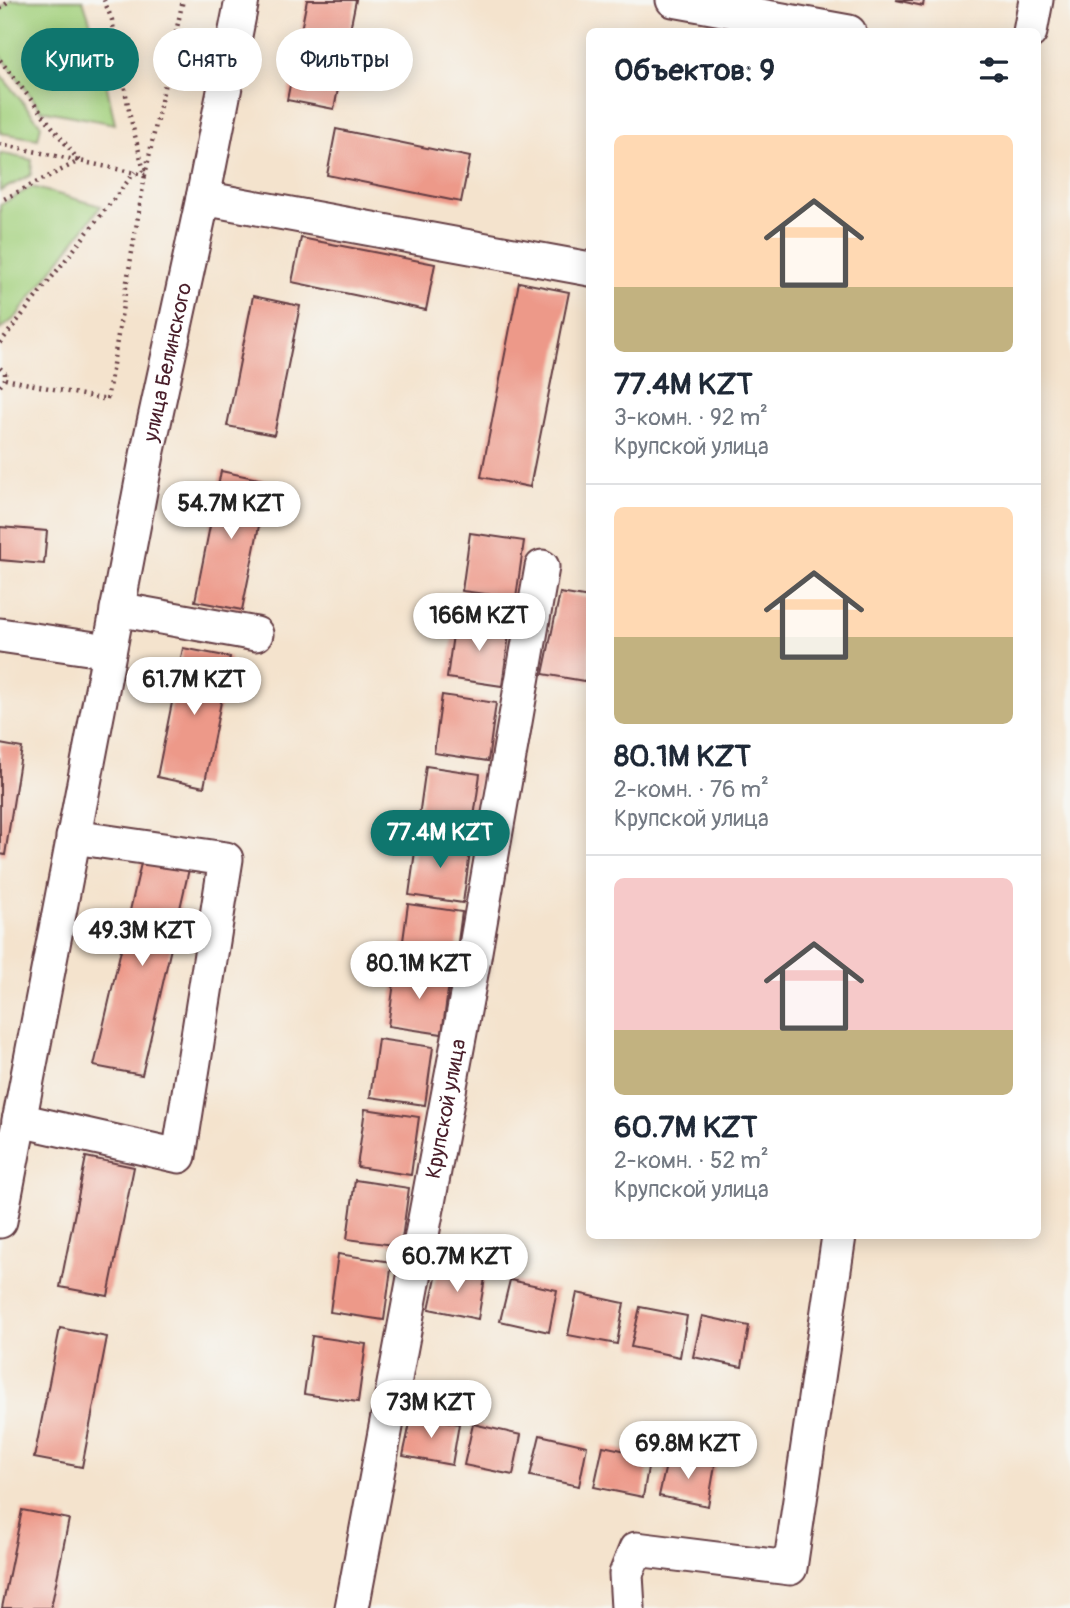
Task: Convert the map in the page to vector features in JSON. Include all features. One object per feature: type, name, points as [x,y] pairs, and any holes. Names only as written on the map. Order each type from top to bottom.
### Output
[{"type":"street","name":"улица Белинского","points":[[0,1221],[147,455],[203,198],[242,0]]},
{"type":"street","points":[[673,0],[827,28]]},
{"type":"street","points":[[1031,28],[1036,0]]},
{"type":"street","points":[[203,198],[586,268]]},
{"type":"street","name":"Крупской улица","points":[[352,1608],[471,976],[542,567]]},
{"type":"street","points":[[117,608],[257,634]]},
{"type":"street","points":[[0,635],[109,651]]},
{"type":"street","points":[[19,1120],[178,1156],[226,859],[73,837]]},
{"type":"street","points":[[628,1608],[626,1574],[636,1549],[790,1568],[839,1239]]},
{"type":"path","points":[[0,9],[11,0]]},
{"type":"path","points":[[104,0],[112,20],[130,116],[145,174]]},
{"type":"path","points":[[5,379],[107,400],[145,174],[183,0]]},
{"type":"path","points":[[0,61],[79,161]]},
{"type":"path","points":[[0,145],[145,174]]},
{"type":"path","points":[[0,201],[79,161]]},
{"type":"path","points":[[0,343],[135,172]]},
{"type":"path","points":[[0,368],[5,373],[5,379],[0,386]]},
{"type":"green space","points":[[11,0],[83,0],[92,28],[21,28],[21,83],[0,54],[0,9]]},
{"type":"green space","points":[[0,74],[41,125],[38,139],[0,133]]},
{"type":"green space","points":[[27,91],[108,91],[115,124],[41,110]]},
{"type":"green space","points":[[0,153],[32,160],[31,175],[0,191]]},
{"type":"green space","points":[[32,187],[101,206],[16,317],[0,330],[0,205]]},
{"type":"building","points":[[307,0],[356,0],[350,28],[301,28]]},
{"type":"building","points":[[896,0],[924,0],[923,6]]},
{"type":"building","points":[[289,91],[338,91],[334,109],[287,100]]},
{"type":"building","points":[[336,129],[470,157],[461,202],[327,175]]},
{"type":"building","points":[[301,238],[435,264],[426,310],[292,282]]},
{"type":"building","points":[[519,282],[569,292],[530,487],[481,477]]},
{"type":"building","points":[[253,296],[300,306],[274,435],[227,426]]},
{"type":"building","points":[[221,471],[268,481],[242,610],[195,601]]},
{"type":"building","points":[[0,527],[47,531],[44,564],[0,560]]},
{"type":"building","points":[[470,533],[524,541],[516,598],[462,591]]},
{"type":"building","points":[[560,593],[586,597],[586,681],[543,674]]},
{"type":"building","points":[[455,620],[510,627],[502,686],[447,678]]},
{"type":"building","points":[[183,648],[230,657],[204,787],[157,777]]},
{"type":"building","points":[[442,695],[496,703],[488,761],[434,753]]},
{"type":"building","points":[[0,744],[22,748],[5,855],[0,854]]},
{"type":"building","points":[[426,766],[480,774],[472,832],[418,824]]},
{"type":"building","points":[[417,837],[471,845],[463,903],[409,895]]},
{"type":"building","points":[[142,859],[189,869],[142,1075],[94,1066]]},
{"type":"building","points":[[408,904],[462,912],[454,971],[400,963]]},
{"type":"building","points":[[396,968],[450,976],[442,1034],[388,1026]]},
{"type":"building","points":[[378,1039],[433,1047],[425,1105],[370,1097]]},
{"type":"building","points":[[365,1109],[419,1117],[411,1175],[357,1167]]},
{"type":"building","points":[[86,1157],[134,1167],[108,1296],[60,1287]]},
{"type":"building","points":[[355,1180],[409,1188],[401,1246],[347,1239]]},
{"type":"building","points":[[338,1254],[392,1262],[384,1320],[330,1312]]},
{"type":"building","points":[[438,1268],[485,1278],[478,1319],[429,1309]]},
{"type":"building","points":[[510,1280],[557,1290],[549,1332],[500,1321]]},
{"type":"building","points":[[577,1293],[624,1303],[617,1344],[568,1335]]},
{"type":"building","points":[[640,1307],[687,1316],[680,1357],[631,1347]]},
{"type":"building","points":[[702,1316],[749,1326],[742,1367],[693,1357]]},
{"type":"building","points":[[60,1328],[107,1337],[82,1467],[34,1458]]},
{"type":"building","points":[[312,1336],[366,1344],[358,1402],[304,1394]]},
{"type":"building","points":[[412,1414],[459,1424],[452,1465],[403,1456]]},
{"type":"building","points":[[473,1424],[521,1435],[513,1475],[464,1465]]},
{"type":"building","points":[[540,1435],[587,1446],[579,1486],[530,1476]]},
{"type":"building","points":[[603,1446],[650,1456],[643,1497],[594,1487]]},
{"type":"building","points":[[668,1456],[715,1465],[708,1506],[659,1496]]},
{"type":"building","points":[[22,1510],[69,1519],[51,1608],[2,1608]]}]
